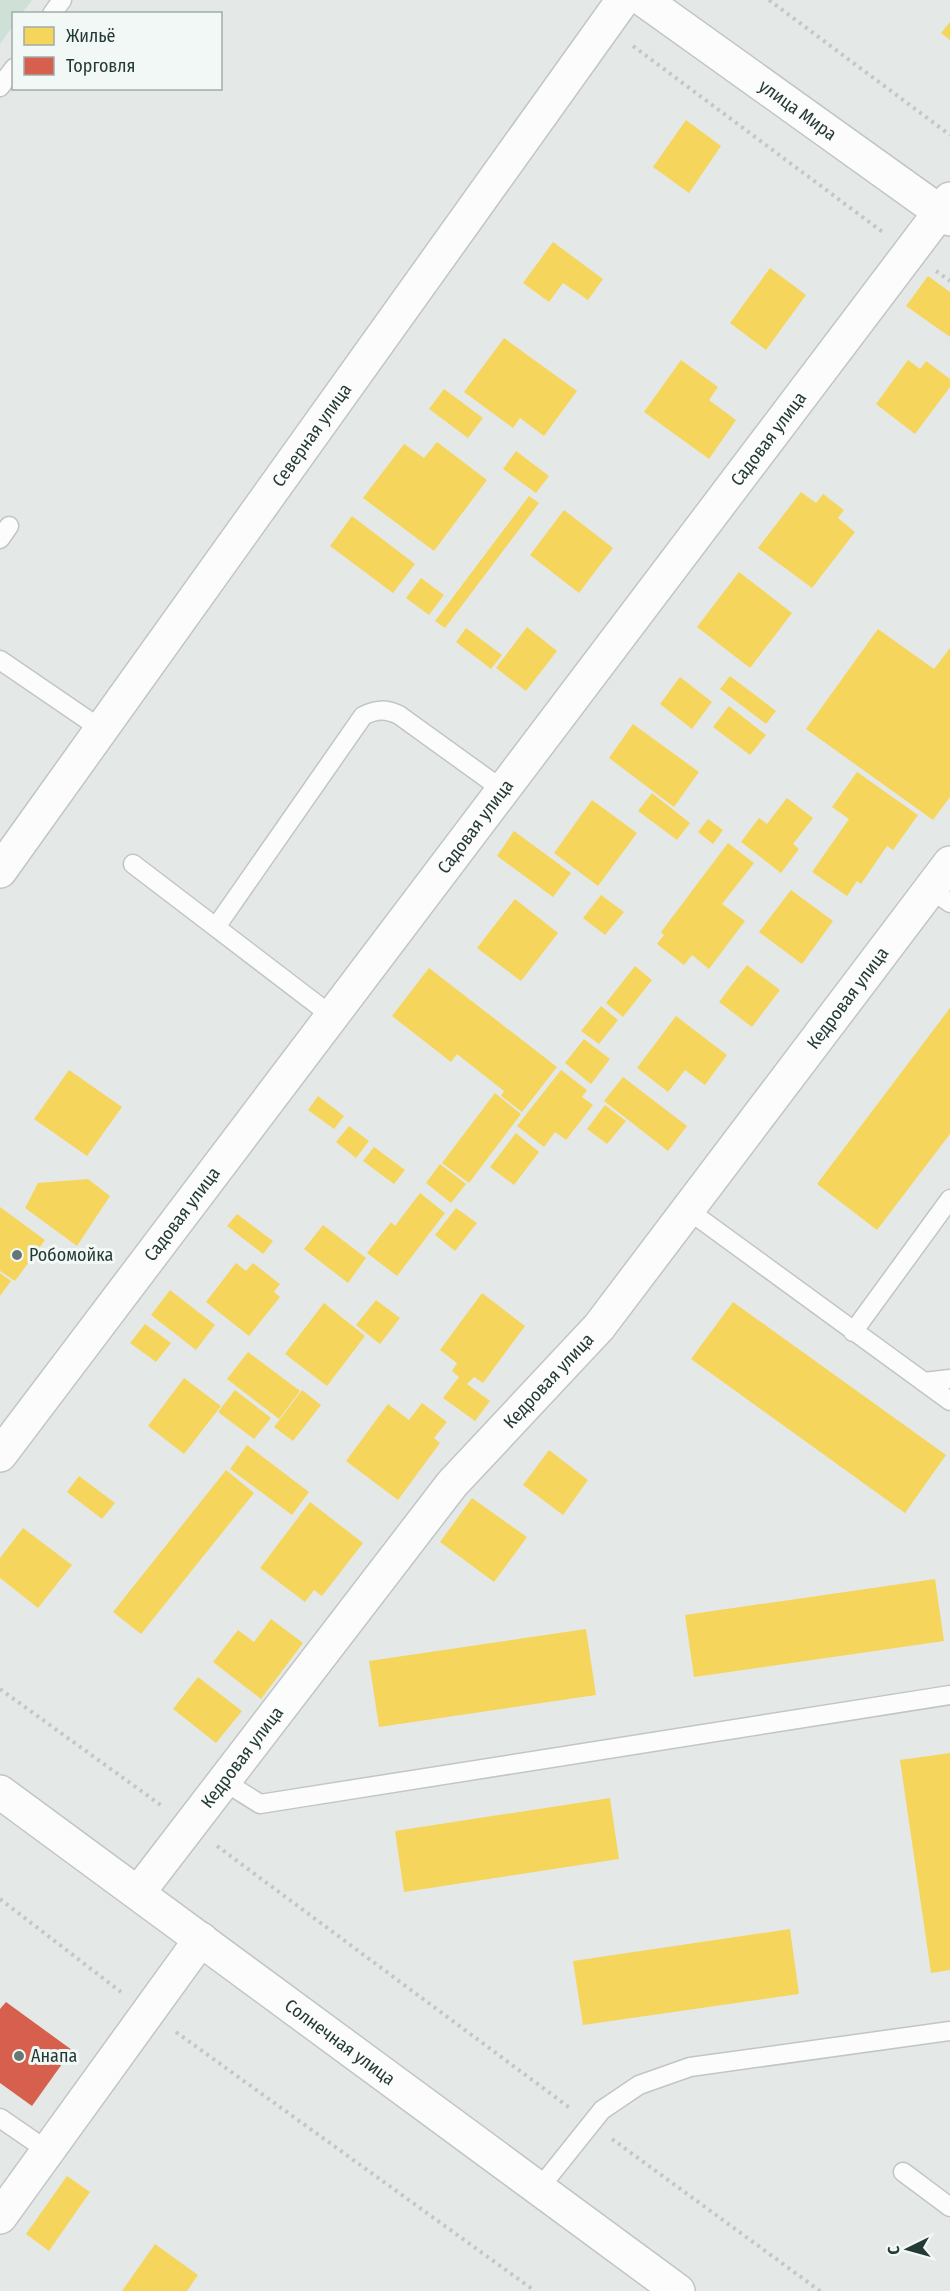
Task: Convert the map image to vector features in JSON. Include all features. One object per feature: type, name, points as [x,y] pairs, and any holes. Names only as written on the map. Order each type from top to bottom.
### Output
[{"type":"street","name":"Северная улица","points":[[0,871],[623,0]]},
{"type":"street","name":"улица Мира","points":[[644,0],[947,210]]},
{"type":"street","name":"Садовая улица","points":[[0,1455],[910,252],[947,210]]},
{"type":"street","name":"Кедровая улица","points":[[138,1893],[452,1484],[599,1327],[688,1210],[940,896],[950,863]]},
{"type":"street","name":"Солнечная улица","points":[[0,1792],[678,2291]]},
{"type":"street","points":[[0,2217],[201,1939]]},
{"type":"lane","points":[[0,87],[12,71]]},
{"type":"lane","points":[[0,660],[101,729]]},
{"type":"lane","points":[[216,927],[363,716],[374,710],[390,710],[399,715],[503,790]]},
{"type":"lane","points":[[133,864],[332,1016]]},
{"type":"lane","points":[[853,1332],[950,1199]]},
{"type":"lane","points":[[688,1210],[950,1401]]},
{"type":"lane","points":[[924,1382],[950,1379]]},
{"type":"lane","points":[[225,1782],[260,1804],[950,1695]]},
{"type":"lane","points":[[538,2190],[602,2110],[639,2085],[690,2067],[950,2031]]},
{"type":"lane","points":[[0,2118],[48,2151]]},
{"type":"lane","points":[[903,2172],[950,2207]]},
{"type":"path","points":[[768,0],[950,135]]},
{"type":"path","points":[[625,45],[636,46],[950,281]]},
{"type":"path","points":[[0,1689],[190,1826],[820,2291]]},
{"type":"path","points":[[0,1899],[148,2012],[535,2291]]},
{"type":"green space","points":[[0,0],[32,0],[23,12],[12,12],[12,27],[0,44]]},
{"type":"building: Жильё","points":[[950,22],[950,40],[941,33]]},
{"type":"building: Жильё","points":[[686,120],[721,146],[689,193],[653,167]]},
{"type":"building: Жильё","points":[[553,242],[603,279],[588,300],[563,283],[549,302],[523,283]]},
{"type":"building: Жильё","points":[[770,268],[806,295],[766,350],[730,323]]},
{"type":"building: Жильё","points":[[928,276],[950,292],[950,337],[906,306]]},
{"type":"building: Жильё","points":[[504,338],[577,391],[544,436],[520,418],[513,428],[464,392]]},
{"type":"building: Жильё","points":[[681,360],[718,387],[709,400],[736,420],[709,459],[644,412]]},
{"type":"building: Жильё","points":[[908,360],[920,369],[926,361],[950,379],[950,387],[915,434],[876,404]]},
{"type":"building: Жильё","points":[[444,389],[483,418],[468,438],[429,409]]},
{"type":"building: Жильё","points":[[437,442],[487,480],[434,551],[363,498],[404,444],[424,458]]},
{"type":"building: Жильё","points":[[516,451],[549,476],[536,493],[503,469]]},
{"type":"building: Жильё","points":[[801,492],[816,503],[823,494],[844,510],[838,518],[855,532],[812,588],[758,548]]},
{"type":"building: Жильё","points":[[529,496],[539,503],[445,628],[435,621]]},
{"type":"building: Жильё","points":[[564,510],[613,548],[579,593],[530,555]]},
{"type":"building: Жильё","points":[[352,516],[415,564],[393,593],[330,546]]},
{"type":"building: Жильё","points":[[739,572],[792,613],[750,668],[697,627]]},
{"type":"building: Жильё","points":[[421,578],[444,595],[429,615],[406,598]]},
{"type":"building: Жильё","points":[[527,627],[557,651],[526,691],[496,668]]},
{"type":"building: Жильё","points":[[466,628],[502,655],[491,669],[456,642]]},
{"type":"building: Жильё","points":[[878,629],[934,669],[950,648],[950,797],[933,820],[806,729]]},
{"type":"building: Жильё","points":[[730,676],[776,711],[766,724],[720,689]]},
{"type":"building: Жильё","points":[[680,677],[712,702],[692,729],[660,704]]},
{"type":"building: Жильё","points":[[729,706],[766,735],[750,755],[713,727]]},
{"type":"building: Жильё","points":[[633,724],[699,772],[674,807],[609,758]]},
{"type":"building: Жильё","points":[[857,772],[918,815],[893,850],[887,846],[861,884],[857,881],[847,896],[812,872],[849,819],[832,807]]},
{"type":"building: Жильё","points":[[652,793],[690,823],[677,840],[638,811]]},
{"type":"building: Жильё","points":[[787,798],[813,818],[793,844],[799,849],[781,873],[741,842],[759,818],[767,824]]},
{"type":"building: Жильё","points":[[592,800],[637,833],[598,886],[554,853]]},
{"type":"building: Жильё","points":[[708,819],[723,830],[713,844],[698,832]]},
{"type":"building: Жильё","points":[[514,831],[571,873],[553,897],[497,856]]},
{"type":"building: Жильё","points":[[728,843],[754,863],[722,904],[745,921],[709,969],[692,955],[684,965],[657,944],[664,935],[661,932]]},
{"type":"building: Жильё","points":[[791,890],[833,921],[802,964],[759,932]]},
{"type":"building: Жильё","points":[[601,895],[624,912],[605,935],[583,918]]},
{"type":"building: Жильё","points":[[515,899],[558,933],[521,981],[477,948]]},
{"type":"building: Жильё","points":[[747,965],[780,990],[752,1027],[719,1002]]},
{"type":"building: Жильё","points":[[635,966],[652,980],[623,1017],[606,1003]]},
{"type":"building: Жильё","points":[[429,968],[557,1067],[522,1112],[501,1096],[504,1091],[457,1054],[451,1062],[392,1016]]},
{"type":"building: Жильё","points":[[601,1006],[618,1020],[599,1044],[581,1031]]},
{"type":"building: Жильё","points":[[950,1008],[950,1134],[877,1230],[817,1184]]},
{"type":"building: Жильё","points":[[676,1016],[727,1055],[705,1085],[685,1070],[668,1092],[637,1068]]},
{"type":"building: Жильё","points":[[584,1039],[610,1059],[591,1084],[565,1063]]},
{"type":"building: Жильё","points":[[69,1070],[122,1107],[87,1156],[34,1119]]},
{"type":"building: Жильё","points":[[561,1070],[587,1090],[582,1097],[593,1105],[566,1140],[555,1132],[544,1147],[517,1126]]},
{"type":"building: Жильё","points":[[623,1077],[687,1126],[668,1151],[604,1101]]},
{"type":"building: Жильё","points":[[495,1093],[521,1114],[469,1183],[442,1163]]},
{"type":"building: Жильё","points":[[318,1096],[344,1116],[334,1129],[308,1110]]},
{"type":"building: Жильё","points":[[605,1105],[626,1121],[607,1144],[587,1129]]},
{"type":"building: Жильё","points":[[349,1126],[369,1141],[356,1158],[336,1142]]},
{"type":"building: Жильё","points":[[516,1133],[539,1152],[514,1185],[490,1167]]},
{"type":"building: Жильё","points":[[374,1147],[405,1170],[394,1184],[363,1161]]},
{"type":"building: Жильё","points":[[440,1164],[466,1184],[451,1203],[426,1183]]},
{"type":"building: Жильё","points":[[88,1179],[110,1196],[77,1246],[25,1208],[38,1183]]},
{"type":"building: Жильё","points":[[420,1193],[445,1213],[397,1276],[367,1253],[391,1222],[395,1226]]},
{"type":"building: Жильё","name":"Робомойка","points":[[0,1207],[45,1240],[15,1281],[0,1271]]},
{"type":"building: Жильё","points":[[456,1208],[477,1223],[455,1251],[435,1235]]},
{"type":"building: Жильё","points":[[237,1214],[273,1241],[263,1254],[227,1226]]},
{"type":"building: Жильё","points":[[323,1225],[366,1258],[348,1283],[304,1249]]},
{"type":"building: Жильё","points":[[236,1263],[246,1271],[253,1263],[280,1284],[274,1292],[280,1297],[249,1336],[206,1302]]},
{"type":"building: Жильё","points":[[0,1273],[11,1281],[0,1296]]},
{"type":"building: Жильё","points":[[170,1290],[215,1325],[196,1350],[151,1315]]},
{"type":"building: Жильё","points":[[482,1293],[525,1326],[483,1383],[474,1377],[467,1384],[490,1401],[475,1421],[443,1398],[459,1377],[452,1371],[457,1363],[440,1350]]},
{"type":"building: Жильё","points":[[376,1300],[400,1318],[380,1344],[356,1325]]},
{"type":"building: Жильё","points":[[733,1302],[946,1455],[905,1513],[691,1359]]},
{"type":"building: Жильё","points":[[324,1303],[365,1336],[327,1386],[285,1354]]},
{"type":"building: Жильё","points":[[145,1324],[171,1343],[156,1362],[130,1343]]},
{"type":"building: Жильё","points":[[248,1352],[300,1391],[279,1419],[227,1379]]},
{"type":"building: Жильё","points":[[184,1378],[221,1406],[184,1454],[148,1426]]},
{"type":"building: Жильё","points":[[235,1390],[271,1418],[254,1439],[218,1412]]},
{"type":"building: Жильё","points":[[302,1390],[321,1405],[293,1441],[274,1427]]},
{"type":"building: Жильё","points":[[422,1403],[447,1422],[434,1438],[440,1443],[398,1500],[346,1461],[388,1404],[409,1420]]},
{"type":"building: Жильё","points":[[247,1445],[309,1492],[292,1515],[230,1469]]},
{"type":"building: Жильё","points":[[549,1450],[588,1480],[563,1515],[523,1485]]},
{"type":"building: Жильё","points":[[226,1470],[254,1493],[141,1634],[113,1612]]},
{"type":"building: Жильё","points":[[79,1476],[115,1503],[102,1519],[67,1492]]},
{"type":"building: Жильё","points":[[472,1498],[527,1537],[494,1582],[440,1542]]},
{"type":"building: Жильё","points":[[310,1502],[363,1543],[322,1596],[314,1590],[305,1602],[260,1568]]},
{"type":"building: Жильё","points":[[23,1528],[72,1565],[38,1608],[0,1578],[0,1558]]},
{"type":"building: Жильё","points":[[935,1579],[944,1641],[694,1677],[685,1615]]},
{"type":"building: Жильё","points":[[271,1619],[303,1643],[261,1699],[213,1662],[238,1630],[254,1642]]},
{"type":"building: Жильё","points":[[586,1629],[596,1695],[379,1727],[369,1661]]},
{"type":"building: Жильё","points":[[198,1677],[242,1711],[216,1743],[173,1709]]},
{"type":"building: Жильё","points":[[950,1753],[950,1970],[931,1973],[900,1760]]},
{"type":"building: Жильё","points":[[610,1798],[619,1859],[404,1892],[395,1831]]},
{"type":"building: Жильё","points":[[790,1929],[799,1994],[583,2025],[573,1961]]},
{"type":"building: Жильё","points":[[67,2176],[90,2192],[49,2251],[26,2234]]},
{"type":"building: Жильё","points":[[155,2244],[198,2275],[187,2291],[122,2291]]},
{"type":"building: Торговля","points":[[6,2002],[72,2050],[32,2106],[0,2083],[0,2009]]},
{"type":"place","name":"Робомойка","points":[[17,1255]]},
{"type":"place","name":"Анапа","points":[[19,2056]]}]
